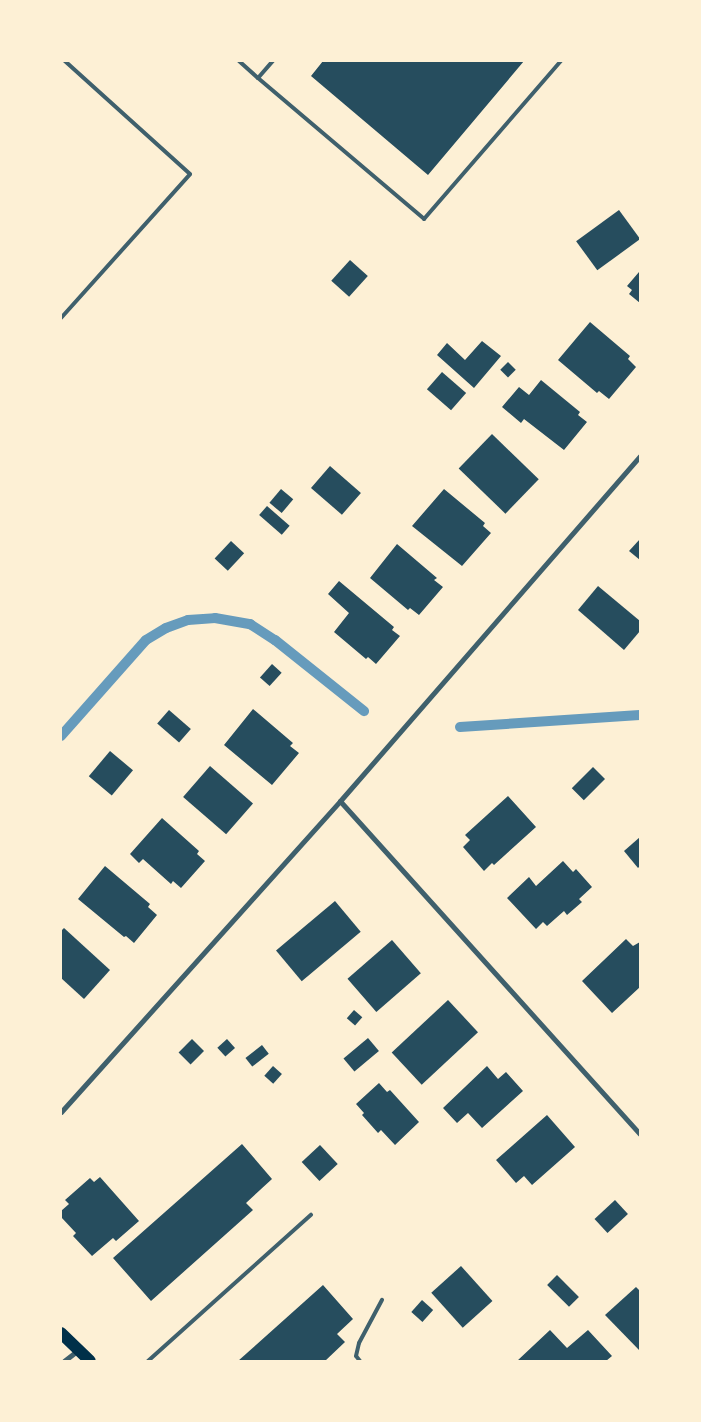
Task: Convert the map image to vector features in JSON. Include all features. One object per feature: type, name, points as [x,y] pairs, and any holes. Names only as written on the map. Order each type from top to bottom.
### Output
[{"type":"main road","points":[[61,1334],[90,1361]]},
{"type":"street","points":[[61,1112],[340,801],[640,456]]},
{"type":"street","points":[[340,801],[640,1134]]},
{"type":"street","points":[[64,1361],[78,1350]]},
{"type":"lane","points":[[61,318],[190,174],[65,61]]},
{"type":"lane","points":[[239,61],[424,219],[562,61]]},
{"type":"lane","points":[[258,78],[273,61]]},
{"type":"lane","points":[[148,1361],[311,1215]]},
{"type":"lane","points":[[360,1361],[356,1356],[359,1343],[382,1300]]},
{"type":"building","points":[[323,61],[524,61],[428,175],[311,76]]},
{"type":"building","points":[[619,210],[640,239],[597,270],[576,241]]},
{"type":"building","points":[[350,260],[368,276],[349,297],[331,281]]},
{"type":"building","points":[[639,272],[640,303],[629,294],[632,290],[627,286]]},
{"type":"building","points":[[590,322],[630,356],[628,359],[636,367],[609,399],[599,391],[597,393],[558,360]]},
{"type":"building","points":[[482,341],[501,356],[474,388],[437,355],[447,343],[465,360]]},
{"type":"building","points":[[508,362],[516,370],[508,378],[500,370]]},
{"type":"building","points":[[442,372],[466,393],[451,410],[427,389]]},
{"type":"building","points":[[541,380],[580,412],[578,415],[587,422],[564,450],[524,419],[521,423],[502,407],[519,387],[529,395]]},
{"type":"building","points":[[492,434],[539,479],[505,514],[459,469]]},
{"type":"building","points":[[330,466],[361,493],[342,515],[311,488]]},
{"type":"building","points":[[281,489],[293,499],[282,513],[269,503]]},
{"type":"building","points":[[444,489],[485,523],[483,526],[491,533],[462,566],[412,526]]},
{"type":"building","points":[[267,506],[290,526],[282,535],[259,515]]},
{"type":"building","points":[[640,539],[640,560],[629,551]]},
{"type":"building","points":[[231,541],[244,553],[228,571],[215,559]]},
{"type":"building","points":[[397,544],[437,578],[434,580],[443,587],[419,615],[410,608],[408,610],[370,578]]},
{"type":"building","points":[[339,581],[394,627],[392,630],[400,636],[376,664],[368,657],[366,659],[334,632],[349,613],[328,594]]},
{"type":"building","points":[[598,586],[640,621],[640,631],[624,650],[578,610]]},
{"type":"building","points":[[272,664],[282,673],[270,686],[260,677]]},
{"type":"building","points":[[253,709],[293,743],[290,746],[299,753],[272,785],[224,745]]},
{"type":"building","points":[[169,710],[191,729],[179,743],[157,724]]},
{"type":"building","points":[[110,751],[133,770],[112,796],[89,776]]},
{"type":"building","points":[[210,766],[253,803],[226,834],[183,797]]},
{"type":"building","points":[[593,767],[605,779],[584,800],[572,788]]},
{"type":"building","points":[[508,796],[536,827],[494,865],[492,863],[484,871],[463,847],[470,840],[465,835]]},
{"type":"building","points":[[162,818],[199,851],[197,854],[205,861],[181,888],[173,881],[171,884],[143,859],[139,863],[130,854]]},
{"type":"building","points":[[640,837],[640,866],[638,868],[624,851]]},
{"type":"building","points":[[563,861],[573,872],[576,869],[592,887],[579,899],[582,902],[567,915],[564,911],[547,926],[543,922],[536,929],[507,898],[529,877],[536,886]]},
{"type":"building","points":[[105,866],[150,904],[148,907],[157,915],[134,943],[78,899]]},
{"type":"building","points":[[335,901],[361,932],[302,981],[276,950]]},
{"type":"building","points":[[64,928],[110,970],[84,999],[61,978],[61,931]]},
{"type":"building","points":[[626,939],[633,946],[640,942],[640,987],[612,1013],[582,981]]},
{"type":"building","points":[[392,940],[421,973],[376,1012],[347,979]]},
{"type":"building","points":[[448,1000],[478,1032],[422,1085],[392,1053]]},
{"type":"building","points":[[354,1010],[362,1017],[355,1026],[347,1018]]},
{"type":"building","points":[[368,1038],[379,1051],[354,1072],[343,1059]]},
{"type":"building","points":[[192,1039],[204,1051],[191,1064],[179,1052]]},
{"type":"building","points":[[227,1039],[235,1048],[225,1057],[217,1048]]},
{"type":"building","points":[[262,1045],[269,1054],[252,1067],[245,1058]]},
{"type":"building","points":[[273,1066],[282,1074],[273,1084],[264,1076]]},
{"type":"building","points":[[487,1066],[498,1079],[506,1072],[523,1091],[482,1128],[468,1113],[457,1123],[443,1108]]},
{"type":"building","points":[[379,1083],[387,1092],[390,1090],[419,1122],[395,1145],[381,1130],[378,1133],[362,1115],[364,1113],[356,1104]]},
{"type":"building","points":[[547,1115],[575,1147],[532,1185],[524,1176],[516,1183],[496,1160]]},
{"type":"building","points":[[242,1144],[272,1179],[246,1203],[253,1210],[151,1301],[113,1258]]},
{"type":"building","points":[[320,1145],[338,1164],[319,1181],[302,1162]]},
{"type":"building","points":[[100,1177],[139,1221],[116,1241],[113,1238],[92,1256],[73,1236],[76,1233],[61,1217],[61,1211],[69,1204],[65,1200],[90,1178],[94,1182]]},
{"type":"building","points":[[615,1200],[628,1214],[607,1233],[595,1219]]},
{"type":"building","points":[[461,1266],[492,1301],[463,1328],[431,1293]]},
{"type":"building","points":[[557,1275],[579,1297],[569,1307],[547,1285]]},
{"type":"building","points":[[323,1285],[353,1319],[337,1334],[345,1342],[325,1361],[238,1361]]},
{"type":"building","points":[[636,1287],[640,1291],[640,1351],[605,1315]]},
{"type":"building","points":[[422,1300],[433,1310],[422,1322],[411,1312]]},
{"type":"building","points":[[550,1330],[567,1348],[588,1330],[612,1356],[606,1361],[517,1361]]},
{"type":"waterway","points":[[61,736],[146,640],[166,628],[188,620],[215,618],[250,624],[275,640],[364,711]]},
{"type":"waterway","points":[[460,727],[640,715]]}]
